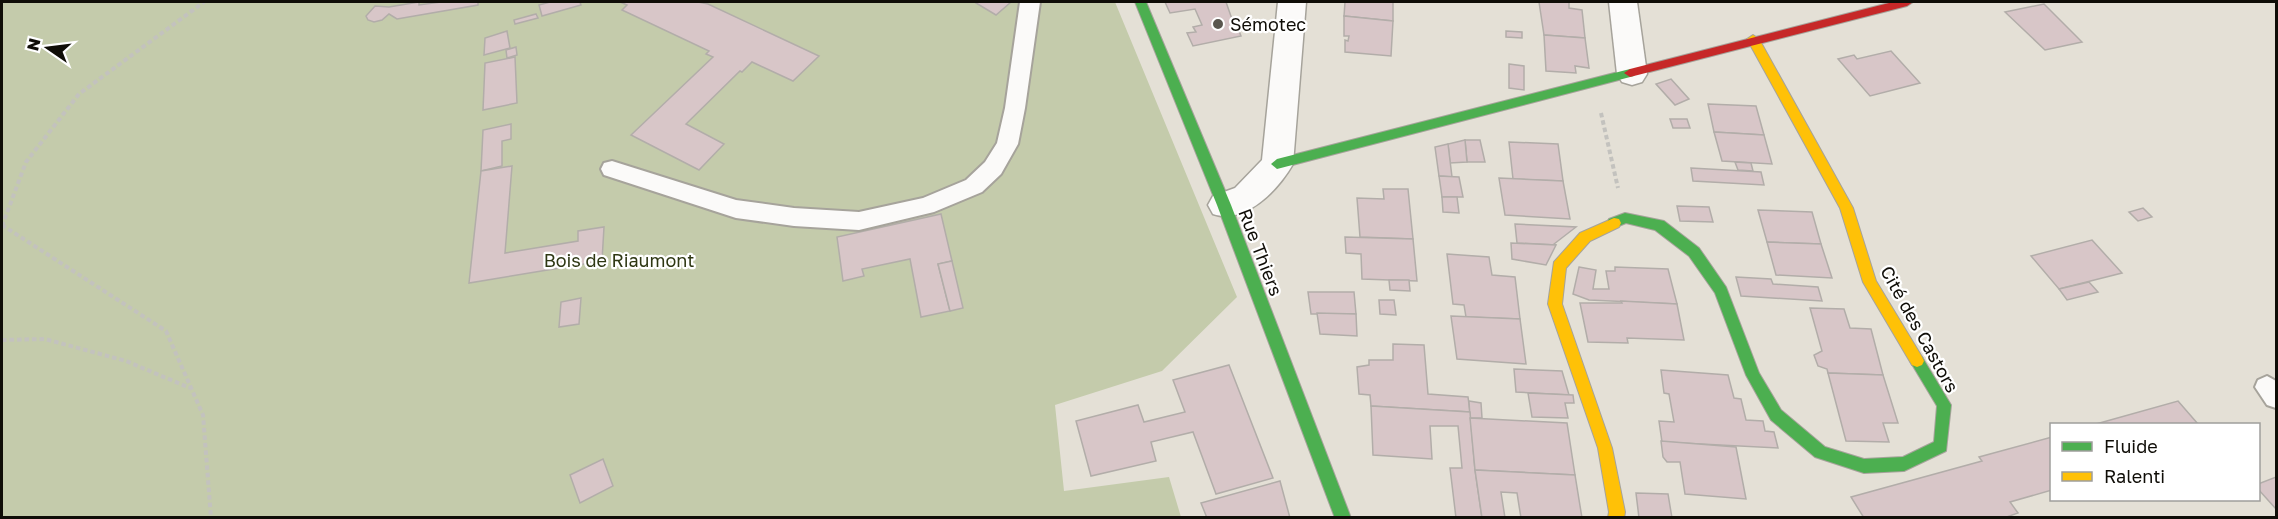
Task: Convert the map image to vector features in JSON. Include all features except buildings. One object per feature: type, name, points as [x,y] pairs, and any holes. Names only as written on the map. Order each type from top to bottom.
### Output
[{"type":"street","name":"Rue Thiers","points":[[1140,2],[1224,205],[1344,518]]},
{"type":"street","points":[[1277,164],[1292,2]]},
{"type":"street","points":[[1623,2],[1632,74]]},
{"type":"street","points":[[1224,205],[1246,197],[1277,164],[1632,74],[1753,39],[1907,2]]},
{"type":"street","name":"Cité des Castors","points":[[1625,218],[1659,225],[1694,252],[1721,291],[1753,375],[1776,415],[1820,452],[1864,466],[1904,464],[1941,446],[1944,405],[1870,282],[1846,208],[1753,39]]},
{"type":"street","points":[[1616,518],[1617,512],[1605,448],[1555,304],[1559,266],[1585,237],[1625,218]]},
{"type":"lane","points":[[612,169],[736,208],[794,217],[859,221],[926,206],[974,186],[993,168],[1007,144],[1015,108],[1030,2]]},
{"type":"path","points":[[204,2],[79,94],[26,162],[2,226],[166,331],[203,415],[211,518]]},
{"type":"path","points":[[1594,82],[1625,218]]},
{"type":"path","points":[[2,340],[45,339],[126,361],[191,388]]},
{"type":"green space","name":"Bois de Riaumont","points":[[2,2],[1115,2],[1237,297],[1162,371],[1055,405],[1064,491],[1169,477],[1181,517],[2,517]]},
{"type":"traffic: fast","points":[[1140,2],[1224,205],[1343,518]]},
{"type":"traffic: fast","points":[[1277,164],[1630,73]]},
{"type":"traffic: fast","points":[[1614,223],[1625,218],[1659,225],[1694,252],[1721,291],[1753,375],[1776,415],[1820,452],[1864,466],[1904,464],[1941,446],[1944,405],[1917,361]]},
{"type":"traffic: slow","points":[[1753,39],[1846,208],[1870,282],[1917,361]]},
{"type":"traffic: slow","points":[[1614,223],[1585,237],[1559,266],[1555,304],[1605,448],[1617,512],[1616,518]]},
{"type":"traffic: jam","points":[[1630,73],[1907,2]]},
{"type":"place","name":"Sémotec","points":[[1218,24]]}]
